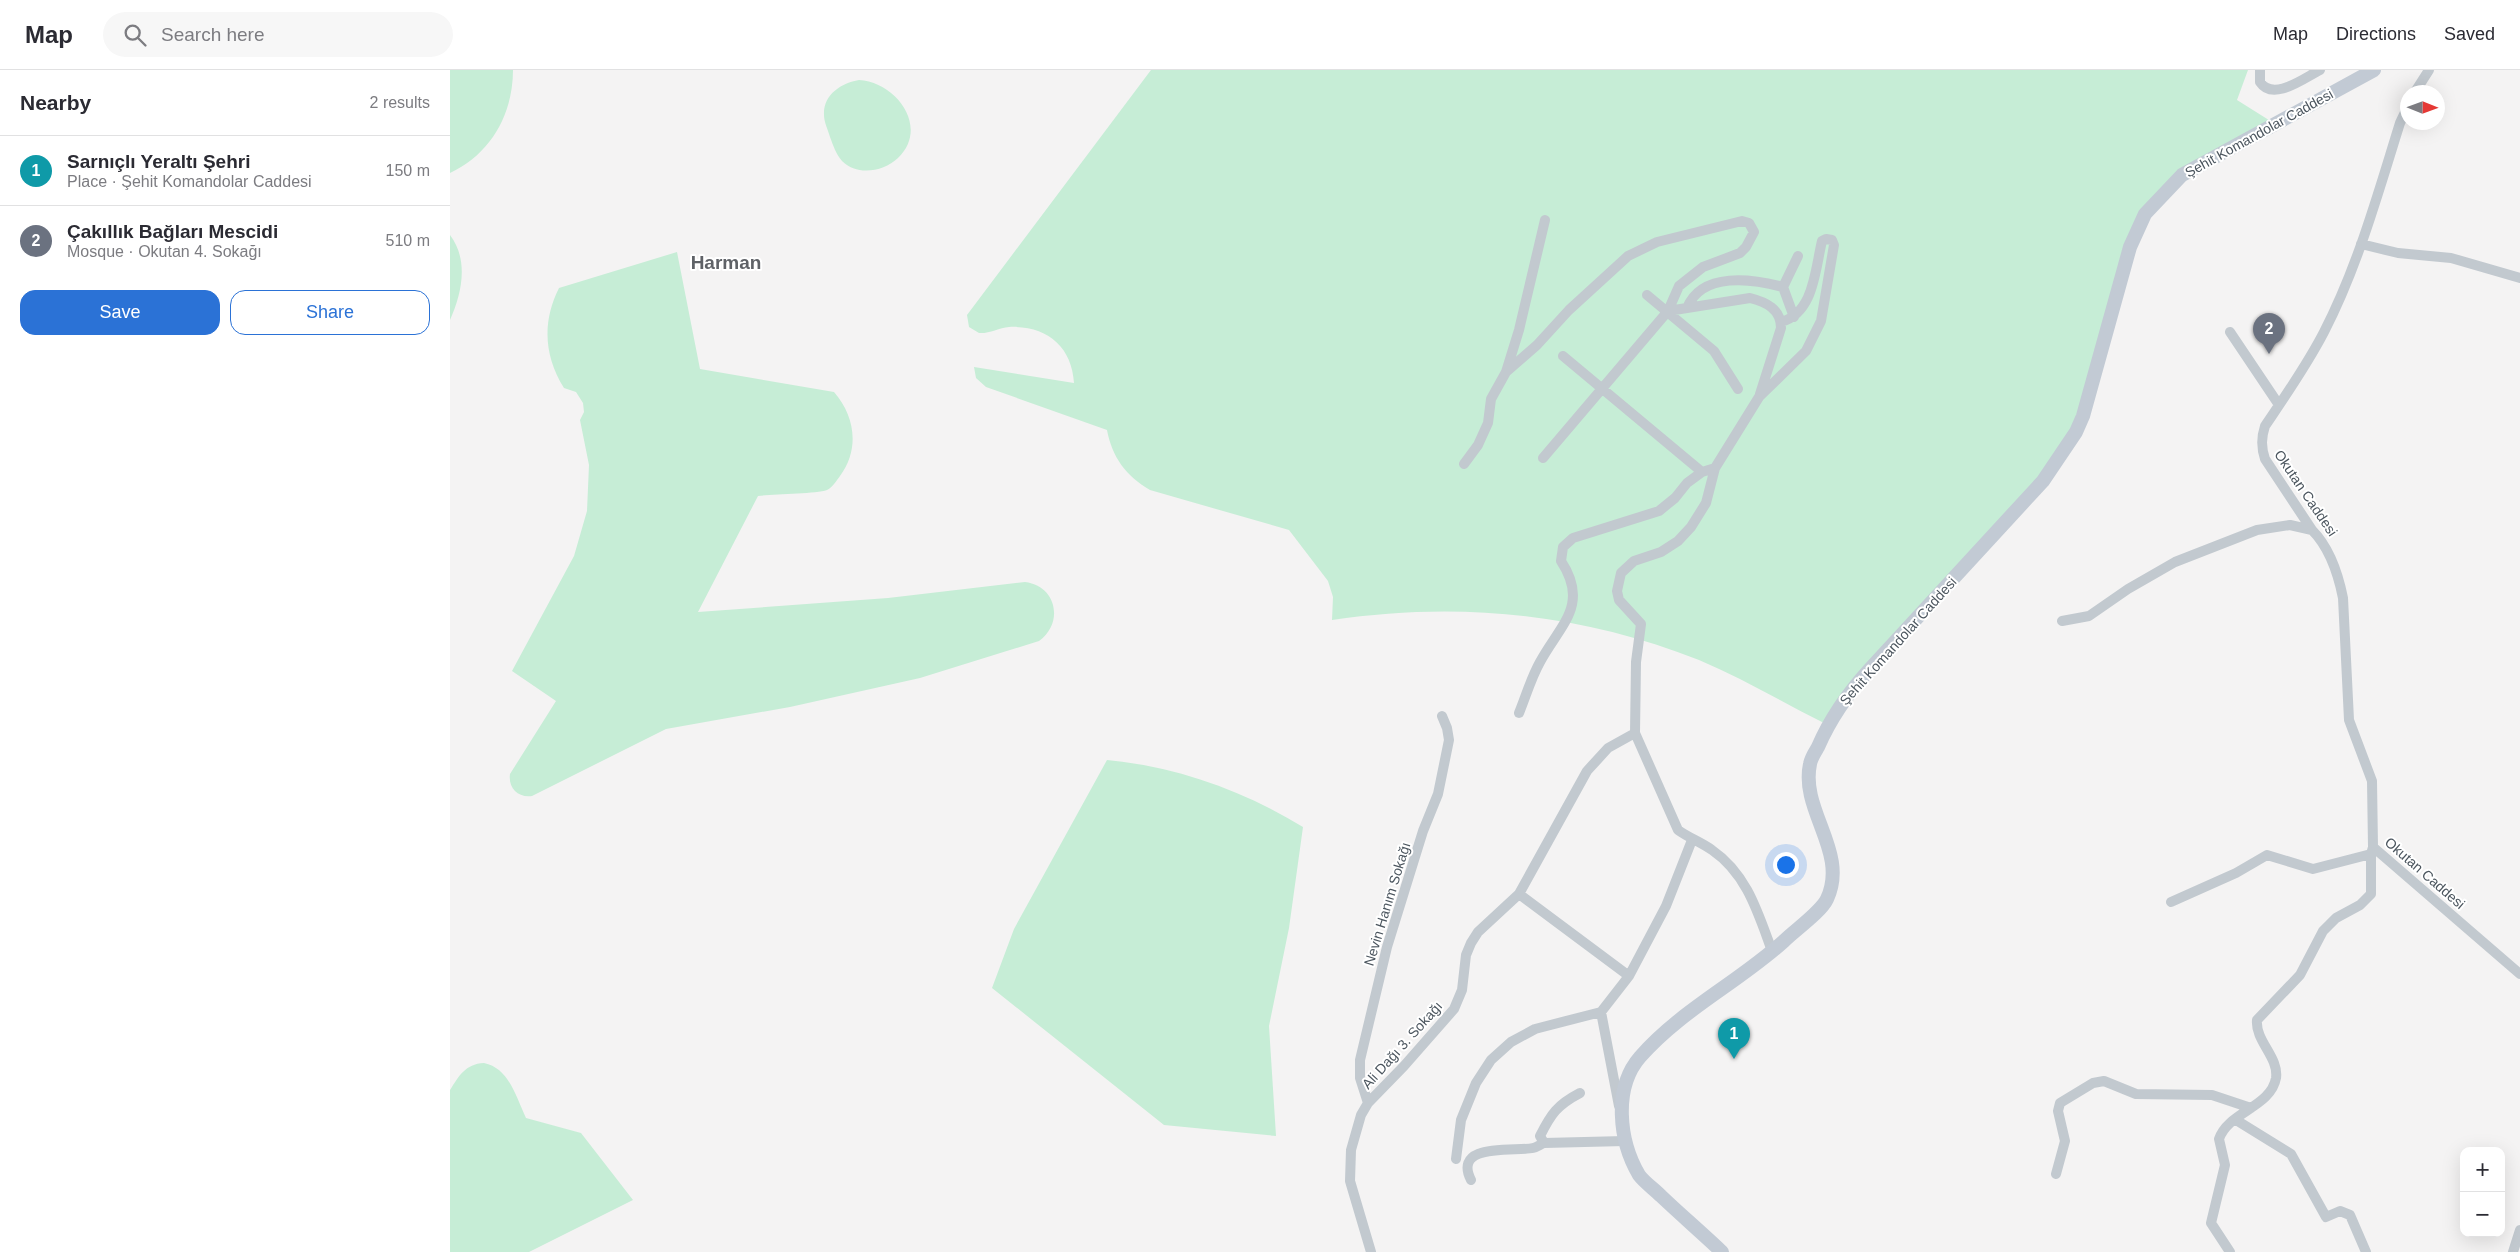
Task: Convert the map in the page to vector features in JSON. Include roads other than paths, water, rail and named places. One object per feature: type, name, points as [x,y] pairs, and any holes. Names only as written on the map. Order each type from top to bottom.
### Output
[{"type":"main road","name":"Şehit Komandolar Caddesi","points":[[1722,1252],[1640,1176],[1625,1141],[1622,1120],[1624,1092],[1629,1075],[1639,1058],[1671,1027],[1772,951],[1826,901],[1834,883],[1834,863],[1810,794],[1810,764],[1829,722],[1847,695],[1870,669],[2043,481],[2066,448],[2083,416],[2130,247],[2145,214],[2182,175],[2374,70]]},
{"type":"street","points":[[2260,70],[2260,82],[2272,91],[2282,89],[2320,70]]},
{"type":"street","points":[[2350,84],[2358,70]]},
{"type":"street","points":[[2419,85],[2429,70]]},
{"type":"street","name":"Okutan Caddesi","points":[[2400,123],[2361,244],[2324,331],[2265,426],[2262,435],[2262,451],[2265,459],[2312,530],[2321,539],[2335,567],[2343,598],[2349,720],[2372,780],[2372,851],[2520,974]]},
{"type":"street","points":[[1464,464],[1478,445],[1488,423],[1491,399],[1506,372],[1545,220]]},
{"type":"street","points":[[1506,372],[1537,345],[1569,310],[1628,256],[1657,242],[1742,221],[1752,225],[1754,232],[1746,247],[1740,253],[1702,267],[1678,286],[1668,310],[1543,458]]},
{"type":"street","points":[[1772,951],[1751,895],[1734,868],[1711,849],[1692,840],[1678,830],[1635,733],[1636,662],[1641,624],[1619,600],[1617,582],[1626,566],[1634,561],[1662,552],[1678,541],[1691,527],[1706,503],[1715,468],[1759,397],[1806,351],[1821,321],[1834,245],[1833,241],[1828,238],[1822,241],[1807,300],[1803,308],[1794,317],[1781,322]]},
{"type":"street","points":[[2361,244],[2398,253],[2451,258],[2520,278]]},
{"type":"street","points":[[1794,317],[1783,287],[1798,256]]},
{"type":"street","points":[[1687,308],[1690,300],[1703,288],[1727,281],[1752,279],[1783,287]]},
{"type":"street","points":[[1647,295],[1668,310],[1714,351],[1738,390]]},
{"type":"street","points":[[1668,310],[1750,298],[1776,310],[1781,322],[1781,328],[1759,397]]},
{"type":"street","points":[[2230,332],[2279,405]]},
{"type":"street","points":[[1563,356],[1702,472]]},
{"type":"street","points":[[1519,713],[1539,663],[1569,618],[1573,603],[1571,581],[1561,561],[1563,547],[1573,538],[1659,511],[1702,472],[1715,468]]},
{"type":"street","points":[[2062,621],[2089,616],[2128,589],[2175,562],[2257,530],[2290,525],[2312,530]]},
{"type":"street","name":"Nevin Hanım Sokağı","points":[[1368,1103],[1360,1078],[1360,1060],[1387,947],[1423,831],[1438,794],[1449,740],[1442,716]]},
{"type":"street","name":"Ali Dağı 3. Sokağı","points":[[1371,1252],[1355,1201],[1350,1164],[1355,1131],[1368,1103],[1404,1066],[1454,1009],[1462,990],[1466,955],[1470,942],[1478,932],[1519,894],[1587,770],[1608,748],[1635,733]]},
{"type":"street","points":[[1456,1159],[1461,1120],[1476,1083],[1491,1060],[1511,1042],[1535,1029],[1601,1012],[1629,976],[1666,906],[1692,840]]},
{"type":"street","points":[[2171,902],[2236,873],[2267,855],[2313,869],[2372,851],[2371,894],[2360,905],[2336,918],[2323,931],[2300,974],[2259,1016],[2257,1029],[2276,1068],[2276,1076],[2270,1092],[2224,1129],[2219,1139],[2225,1165],[2211,1223],[2230,1252]]},
{"type":"street","points":[[1519,894],[1629,976]]},
{"type":"street","points":[[1601,1012],[1622,1120]]},
{"type":"street","points":[[2056,1174],[2064,1148],[2058,1111],[2060,1103],[2093,1083],[2110,1082],[2123,1090],[2136,1094],[2170,1092],[2212,1095],[2251,1108]]},
{"type":"street","points":[[1544,1143],[1540,1136],[1550,1116],[1563,1102],[1580,1093]]},
{"type":"street","points":[[2236,1120],[2291,1154],[2326,1217],[2340,1211],[2350,1214],[2366,1252]]},
{"type":"street","points":[[1471,1180],[1468,1170],[1469,1164],[1477,1155],[1490,1150],[1533,1148],[1544,1143],[1625,1141]]},
{"type":"street","points":[[2514,1252],[2520,1230]]},
{"type":"place","name":"Çakıllık Bağları Mescidi","points":[[2269,354]]},
{"type":"place","name":"Sarnıçlı Yeraltı Şehri","points":[[1734,1059]]},
{"type":"district","name":"Harman","points":[[726,262]]}]
